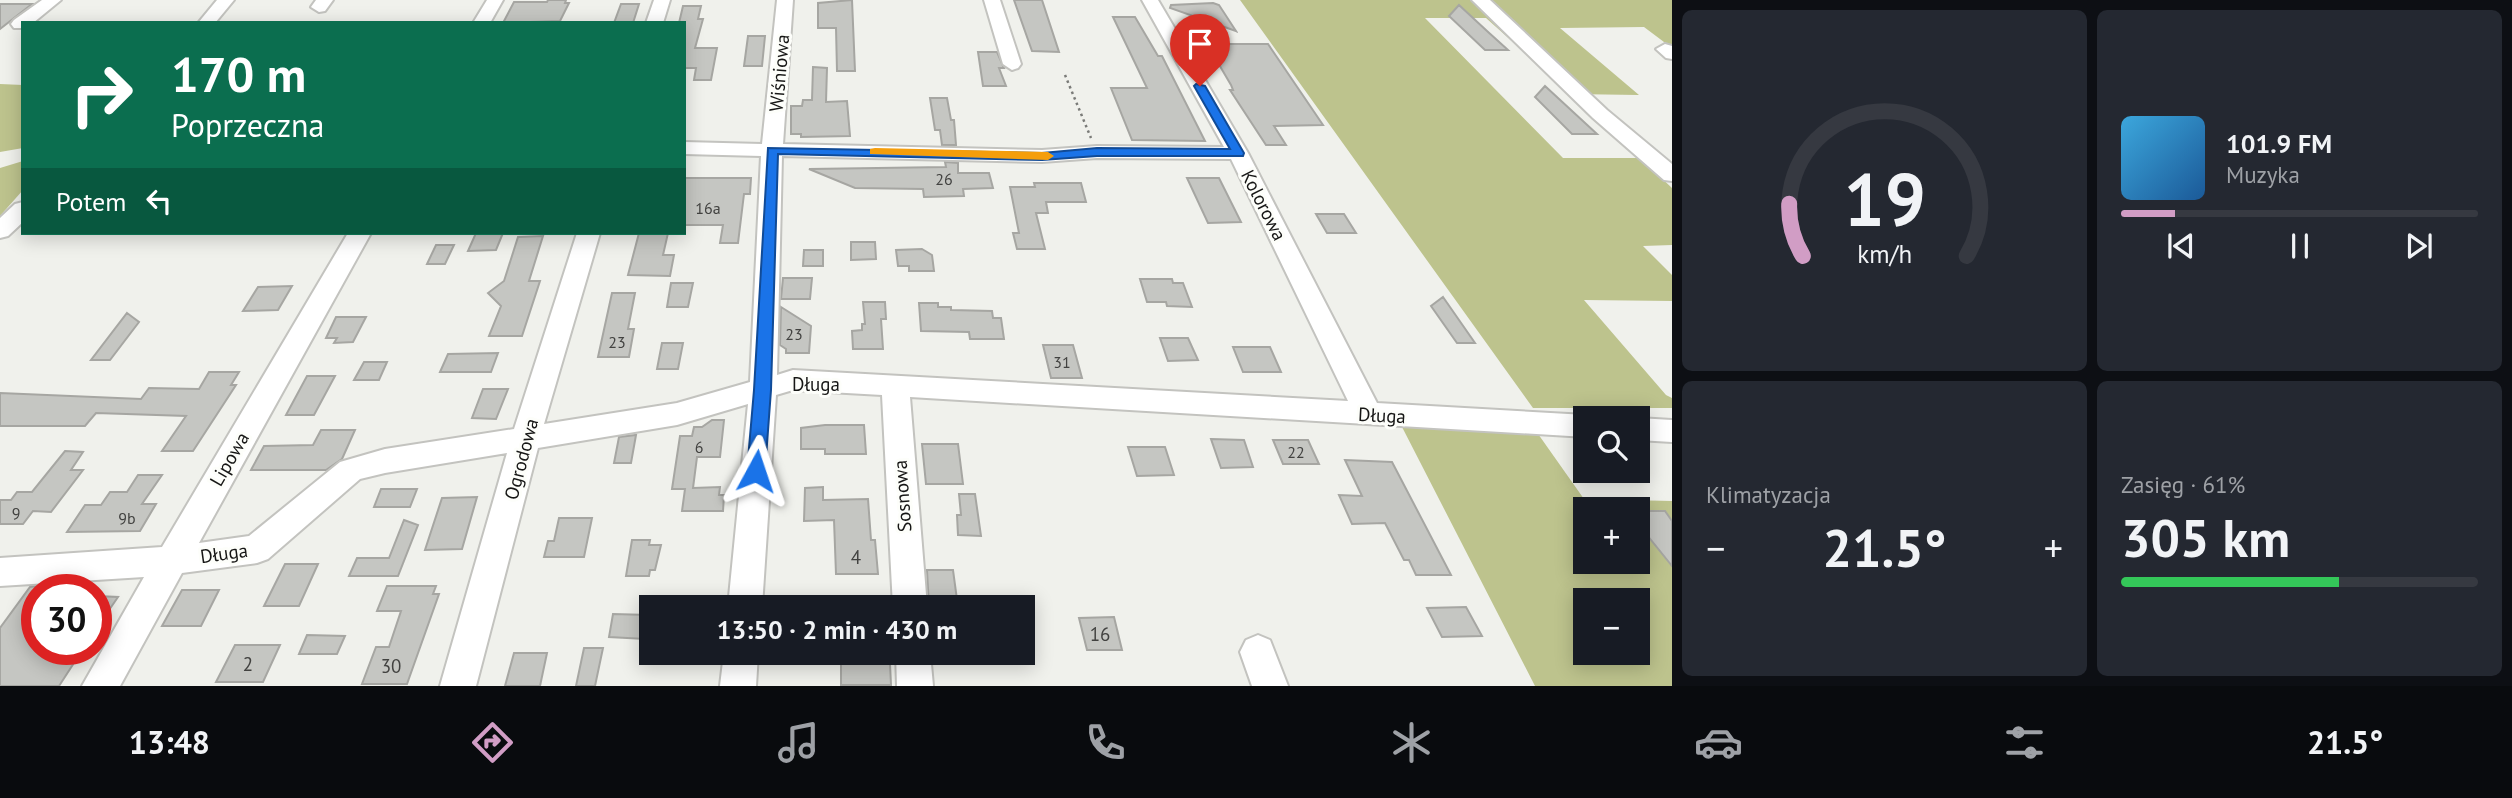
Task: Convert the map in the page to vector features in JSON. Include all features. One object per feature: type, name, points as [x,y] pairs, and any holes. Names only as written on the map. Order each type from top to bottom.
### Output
[{"type":"street","points":[[24,21],[53,0]]},
{"type":"street","points":[[208,21],[226,0]]},
{"type":"street","points":[[482,21],[495,0]]},
{"type":"street","points":[[655,21],[662,0]]},
{"type":"street","name":"Wiśniowa","points":[[746,595],[763,390],[772,150],[785,0]]},
{"type":"street","points":[[992,0],[1012,64]]},
{"type":"street","name":"Kolorowa","points":[[1150,0],[1238,153],[1369,415]]},
{"type":"street","points":[[1480,0],[1600,114],[1672,175]]},
{"type":"street","points":[[686,148],[1042,156],[1097,152],[1238,153]]},
{"type":"street","points":[[0,231],[21,211]]},
{"type":"street","name":"Lipowa","points":[[100,686],[358,235]]},
{"type":"street","name":"Ogrodowa","points":[[458,686],[539,390],[586,235]]},
{"type":"street","name":"Długa","points":[[0,572],[170,561],[257,549],[351,470],[385,461],[677,414],[793,380],[1573,425]]},
{"type":"street","name":"Sosnowa","points":[[894,386],[909,595]]},
{"type":"street","points":[[1650,430],[1672,431]]},
{"type":"street","points":[[1258,652],[1270,686]]},
{"type":"street","points":[[738,686],[740,665]]},
{"type":"street","points":[[914,665],[915,686]]},
{"type":"path","points":[[1065,75],[1097,152]]},
{"type":"green space","points":[[1240,0],[1672,0],[1672,48],[1644,27],[1560,28],[1639,95],[1571,94],[1486,18],[1425,18],[1563,158],[1640,158],[1672,188],[1672,245],[1643,246],[1672,275],[1672,301],[1584,300],[1666,395],[1672,398],[1672,408],[1533,408]]},
{"type":"green space","points":[[0,84],[21,85],[21,148],[0,152]]},
{"type":"green space","points":[[21,162],[21,192],[0,216],[0,168]]},
{"type":"green space","points":[[1401,425],[1536,431],[1583,497],[1573,497],[1573,574],[1650,574],[1650,500],[1672,501],[1672,686],[1535,686]]},
{"type":"building","points":[[566,0],[565,3],[569,3],[560,21],[504,21],[514,2]]},
{"type":"building","points":[[852,0],[855,71],[837,71],[836,28],[818,28],[818,3]]},
{"type":"building","points":[[1014,0],[1042,0],[1059,52],[1032,51]]},
{"type":"building","points":[[0,4],[32,4],[0,29]]},
{"type":"building","points":[[621,4],[639,4],[634,21],[615,21]]},
{"type":"building","points":[[1171,5],[1219,5],[1236,31],[1170,8]]},
{"type":"building","points":[[1459,5],[1508,50],[1485,50],[1449,16]]},
{"type":"building","points":[[683,6],[701,6],[698,19],[703,19],[695,48],[717,48],[711,80],[694,80],[696,68],[686,68],[686,21],[679,21]]},
{"type":"building","points":[[1113,17],[1135,17],[1158,56],[1162,56],[1205,141],[1132,140],[1111,88],[1147,88]]},
{"type":"building","points":[[748,36],[765,36],[762,66],[744,66]]},
{"type":"building","points":[[1207,44],[1268,44],[1323,125],[1274,126],[1286,145],[1266,145],[1230,90],[1233,90],[1231,85]]},
{"type":"building","points":[[978,52],[997,52],[1004,68],[999,68],[1006,86],[983,86]]},
{"type":"building","points":[[813,67],[827,68],[826,102],[847,101],[850,136],[801,137],[801,134],[791,134],[791,106],[802,106],[803,100],[812,100]]},
{"type":"building","points":[[1545,86],[1597,134],[1572,134],[1535,97]]},
{"type":"building","points":[[930,98],[947,98],[951,120],[954,120],[956,145],[942,145],[940,130],[935,130]]},
{"type":"building","points":[[945,162],[958,163],[958,173],[989,173],[993,188],[963,189],[964,196],[924,197],[923,189],[855,188],[809,169],[946,167]]},
{"type":"building","points":[[686,178],[751,178],[750,194],[744,194],[738,243],[720,243],[723,225],[686,225]]},
{"type":"building","points":[[1187,178],[1219,178],[1241,222],[1208,223]]},
{"type":"building","points":[[1034,183],[1081,183],[1086,202],[1046,202],[1048,213],[1036,213],[1045,249],[1017,249],[1013,233],[1019,233],[1010,187],[1035,187]]},
{"type":"building","points":[[1316,214],[1344,214],[1356,233],[1327,233]]},
{"type":"building","points":[[475,235],[502,235],[496,250],[468,251]]},
{"type":"building","points":[[638,235],[668,235],[663,255],[674,255],[670,276],[628,275]]},
{"type":"building","points":[[543,236],[529,281],[540,281],[522,336],[489,336],[501,306],[488,293],[504,281],[518,237]]},
{"type":"building","points":[[851,242],[875,242],[876,259],[851,260]]},
{"type":"building","points":[[436,245],[454,245],[445,264],[427,264]]},
{"type":"building","points":[[922,249],[932,255],[934,271],[909,271],[909,266],[898,266],[896,250]]},
{"type":"building","points":[[804,250],[823,250],[823,266],[803,266]]},
{"type":"building","points":[[783,278],[812,278],[810,299],[781,299]]},
{"type":"building","points":[[1140,279],[1172,279],[1173,283],[1183,283],[1192,307],[1147,302]]},
{"type":"building","points":[[671,283],[693,283],[688,307],[667,307]]},
{"type":"building","points":[[292,286],[278,310],[243,311],[258,287]]},
{"type":"building","points":[[612,293],[635,293],[628,329],[634,329],[629,357],[598,357]]},
{"type":"building","points":[[1443,297],[1475,343],[1457,343],[1431,306]]},
{"type":"building","points":[[863,302],[885,302],[886,319],[881,319],[883,349],[853,349],[852,331],[862,330],[862,324],[865,324]]},
{"type":"building","points":[[919,303],[938,303],[938,307],[951,307],[951,310],[992,311],[993,318],[1001,318],[1004,339],[970,339],[969,332],[921,331]]},
{"type":"building","points":[[781,307],[811,326],[809,353],[786,353],[786,349],[780,345]]},
{"type":"building","points":[[127,313],[139,322],[110,360],[91,360]]},
{"type":"building","points":[[336,317],[366,317],[353,342],[334,343],[337,338],[326,338]]},
{"type":"building","points":[[1160,338],[1188,338],[1198,360],[1168,361]]},
{"type":"building","points":[[662,343],[683,343],[678,369],[657,369]]},
{"type":"building","points":[[1043,345],[1073,345],[1082,378],[1051,378]]},
{"type":"building","points":[[1233,347],[1270,347],[1281,372],[1243,372]]},
{"type":"building","points":[[498,353],[491,372],[440,372],[448,354]]},
{"type":"building","points":[[364,362],[387,362],[379,380],[354,380]]},
{"type":"building","points":[[209,372],[239,372],[231,385],[236,385],[193,451],[162,451],[186,416],[96,413],[85,426],[0,426],[0,393],[141,399],[149,388],[199,389]]},
{"type":"building","points":[[307,376],[335,376],[314,415],[286,415]]},
{"type":"building","points":[[483,389],[508,389],[496,419],[472,418]]},
{"type":"building","points":[[712,420],[724,420],[720,457],[697,457],[693,488],[720,487],[719,495],[724,495],[723,511],[682,511],[685,489],[672,489],[680,436],[692,436],[694,427],[702,427]]},
{"type":"building","points":[[864,425],[866,454],[825,454],[825,449],[801,449],[801,428]]},
{"type":"building","points":[[321,430],[355,430],[342,459],[326,470],[251,470],[264,446],[313,445]]},
{"type":"building","points":[[636,435],[631,463],[614,463],[619,437]]},
{"type":"building","points":[[1211,439],[1244,440],[1253,467],[1221,468]]},
{"type":"building","points":[[1273,440],[1308,440],[1319,464],[1283,464]]},
{"type":"building","points":[[922,444],[958,444],[963,484],[926,484]]},
{"type":"building","points":[[1128,447],[1165,447],[1174,475],[1137,476]]},
{"type":"building","points":[[65,451],[83,452],[71,470],[83,470],[51,512],[33,511],[23,524],[0,524],[0,500],[11,500],[17,492],[32,492]]},
{"type":"building","points":[[1345,460],[1392,462],[1451,575],[1416,575],[1409,560],[1404,560],[1385,523],[1352,524],[1339,495],[1362,496]]},
{"type":"building","points":[[138,475],[162,475],[142,504],[156,504],[140,531],[67,532],[85,505],[101,505],[110,492],[127,492]]},
{"type":"building","points":[[823,487],[823,500],[868,499],[871,540],[875,540],[878,574],[836,574],[834,520],[804,521],[805,488]]},
{"type":"building","points":[[381,489],[417,489],[410,507],[374,507]]},
{"type":"building","points":[[959,494],[975,494],[981,536],[958,535],[957,515],[961,515]]},
{"type":"building","points":[[477,497],[462,549],[425,550],[442,498]]},
{"type":"building","points":[[1650,511],[1665,511],[1672,521],[1672,566],[1650,539]]},
{"type":"building","points":[[559,518],[592,518],[584,557],[544,557],[548,541],[554,541]]},
{"type":"building","points":[[404,520],[418,525],[398,576],[349,576],[357,558],[389,558]]},
{"type":"building","points":[[632,540],[650,540],[649,545],[661,545],[655,570],[650,570],[649,576],[626,576]]},
{"type":"building","points":[[285,564],[318,564],[299,606],[264,606]]},
{"type":"building","points":[[927,570],[953,570],[956,595],[928,595]]},
{"type":"building","points":[[387,586],[436,586],[433,594],[439,594],[407,684],[362,684],[376,647],[389,647],[401,611],[377,611]]},
{"type":"building","points":[[182,590],[219,590],[201,626],[162,626]]},
{"type":"building","points":[[21,599],[21,665],[73,665],[59,686],[0,686],[0,628]]},
{"type":"building","points":[[1466,607],[1482,636],[1442,637],[1427,608]]},
{"type":"building","points":[[613,614],[639,615],[639,639],[609,637]]},
{"type":"building","points":[[1114,617],[1122,650],[1087,650],[1079,618]]},
{"type":"building","points":[[307,635],[345,636],[337,654],[299,654]]},
{"type":"building","points":[[235,645],[280,645],[263,682],[216,682]]},
{"type":"building","points":[[584,648],[603,648],[595,686],[576,686]]},
{"type":"building","points":[[514,653],[547,653],[540,686],[505,686]]},
{"type":"building","points":[[841,665],[890,665],[891,685],[841,685]]},
{"type":"slow traffic","points":[[875,152],[1048,156]]},
{"type":"route","points":[[756,471],[763,390],[772,150],[1042,156],[1097,152],[1238,153],[1200,86]]}]
